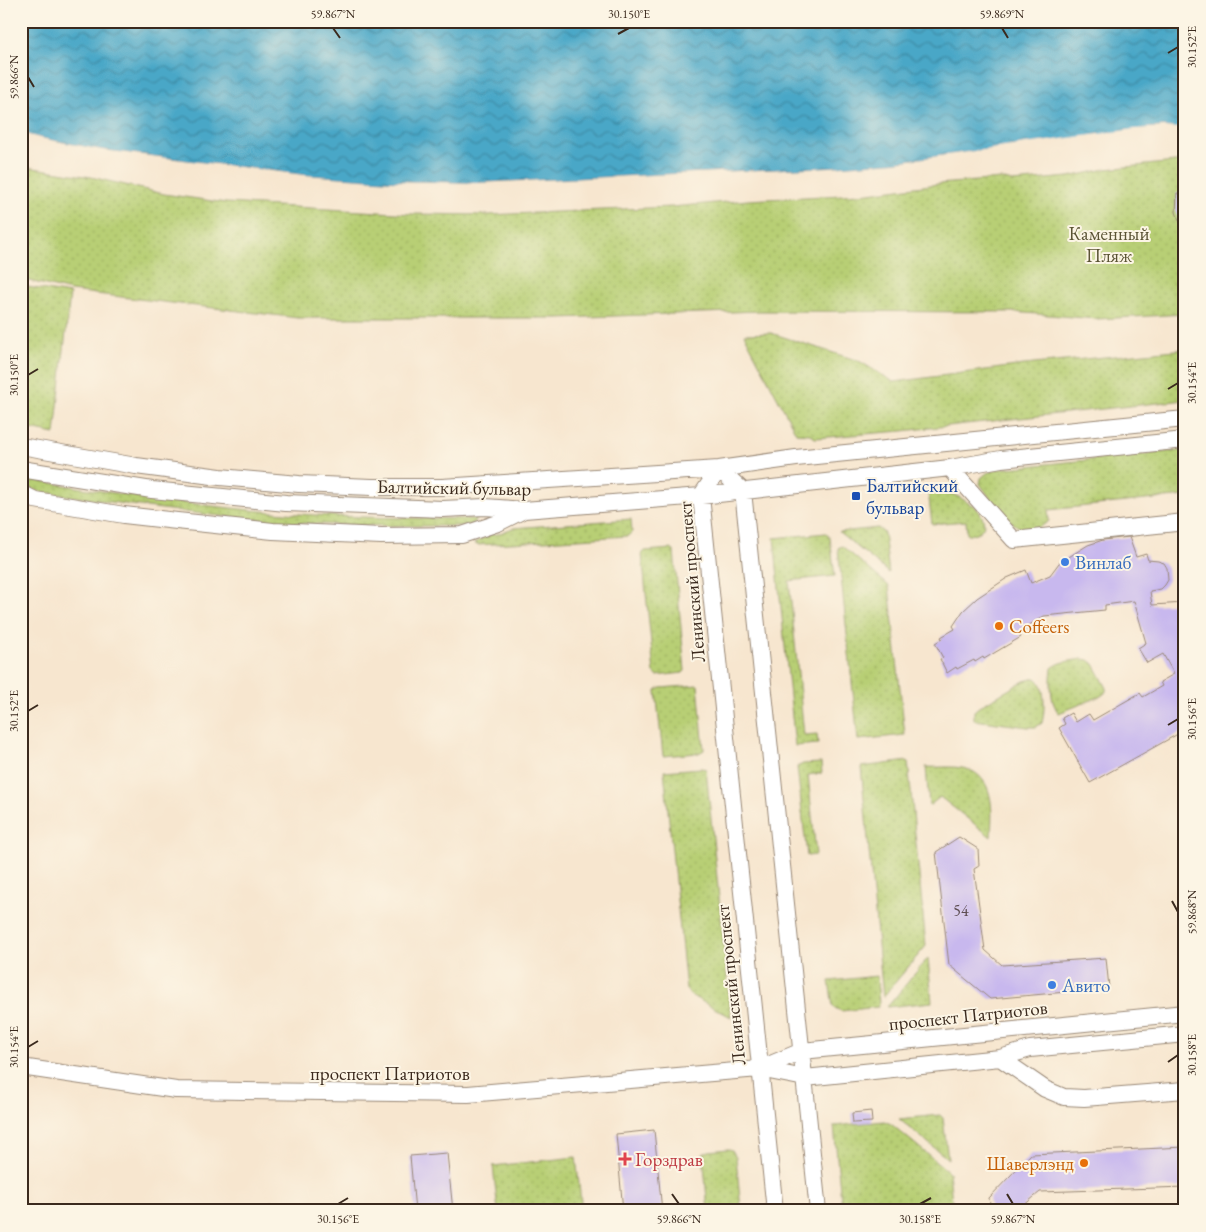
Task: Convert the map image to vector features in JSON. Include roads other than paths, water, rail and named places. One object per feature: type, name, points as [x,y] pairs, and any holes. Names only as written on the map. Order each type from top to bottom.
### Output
[{"type":"street","name":"Балтийский бульвар","points":[[21,446],[182,473],[299,484],[442,487],[719,469],[796,458],[1185,419]]},
{"type":"street","name":"Балтийский бульвар","points":[[21,469],[152,490],[286,503],[443,509],[486,507],[524,510],[743,492],[950,468],[1001,459],[1185,440]]},
{"type":"street","points":[[950,468],[1014,540],[1185,522]]},
{"type":"street","points":[[719,469],[743,492],[818,1211]]},
{"type":"street","name":"Ленинский проспект","points":[[719,469],[701,496],[774,1211]]},
{"type":"street","points":[[21,493],[35,500],[150,518],[273,531],[381,536],[462,535],[498,524],[524,510]]},
{"type":"street","name":"проспект Патриотов","points":[[759,1069],[802,1051],[1185,1013]]},
{"type":"street","name":"проспект Патриотов","points":[[21,1067],[176,1090],[468,1094],[759,1069],[805,1078],[1000,1058],[1030,1049],[1185,1034]]},
{"type":"street","points":[[1000,1058],[1045,1089],[1064,1097],[1084,1098],[1185,1090]]},
{"type":"water","points":[[21,21],[1185,21],[1185,130],[1164,127],[1150,128],[895,162],[830,167],[477,183],[391,181],[304,175],[102,150],[21,133]]},
{"type":"place","name":"Балтийский бульвар","points":[[856,496]]},
{"type":"place","name":"Винлаб","points":[[1065,562]]},
{"type":"place","name":"Coffeers","points":[[999,626]]},
{"type":"place","name":"Авито","points":[[1052,985]]},
{"type":"place","name":"Горздрав","points":[[625,1159]]},
{"type":"place","name":"Шаверлэнд","points":[[1084,1163]]},
{"type":"park label","name":"Каменный Пляж","points":[[1109,244]]}]
